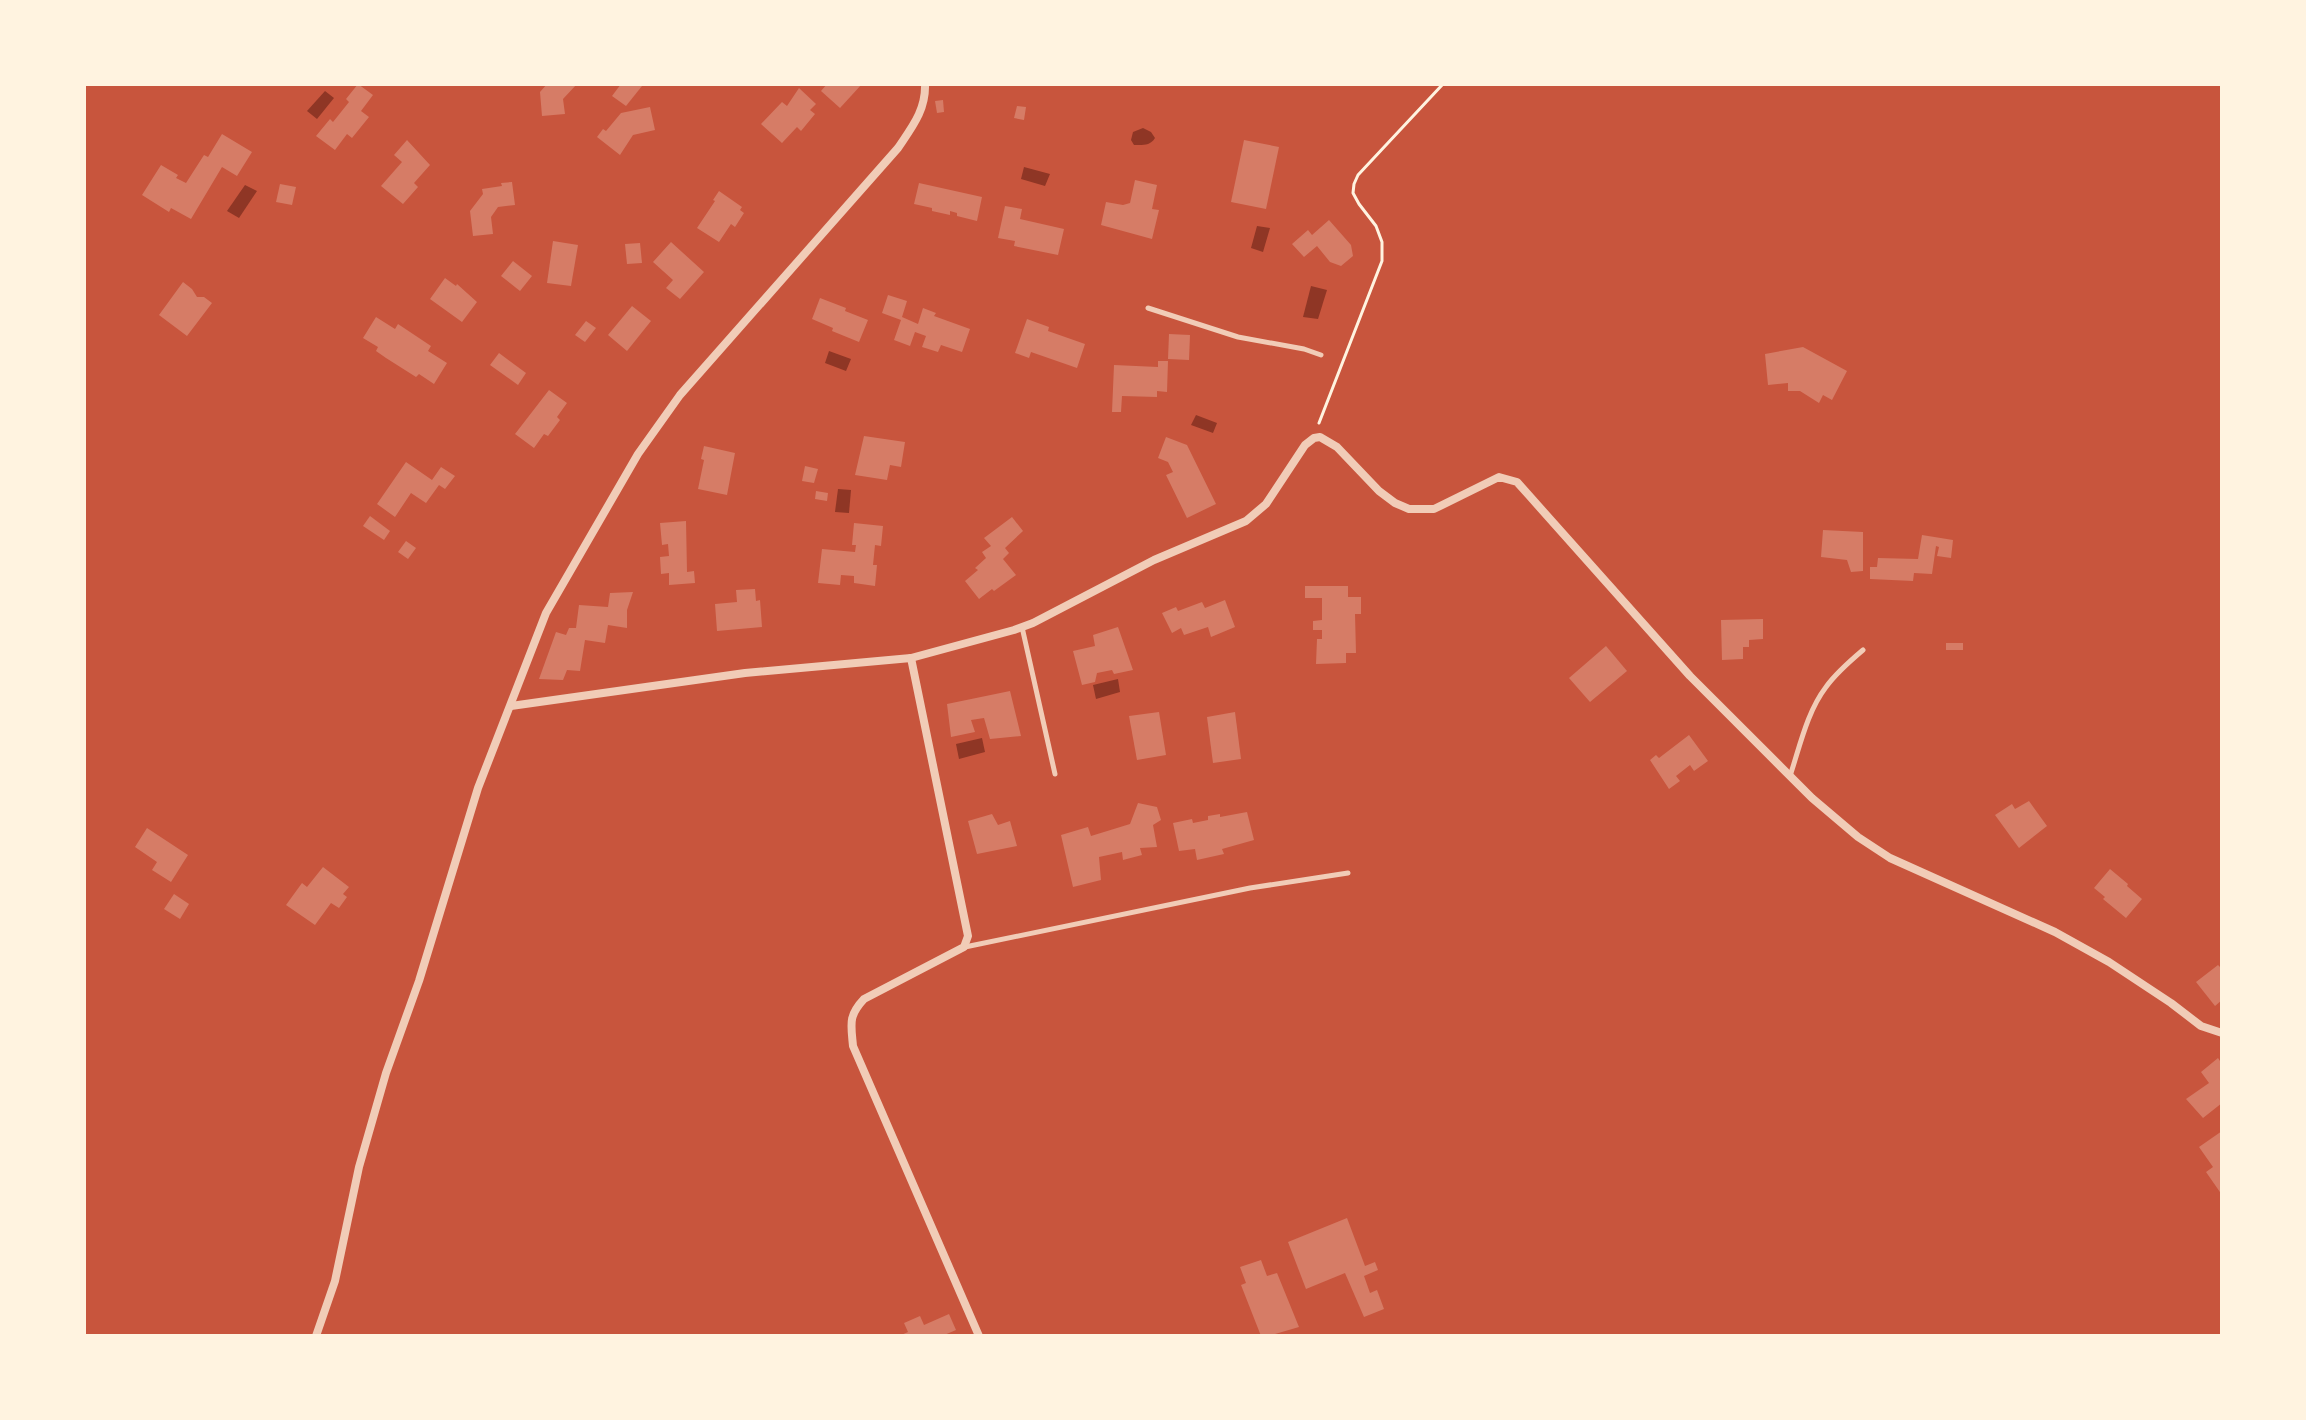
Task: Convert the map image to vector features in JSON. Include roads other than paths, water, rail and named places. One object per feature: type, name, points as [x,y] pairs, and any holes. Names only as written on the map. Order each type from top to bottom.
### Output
[{"type":"street","points":[[316,1336],[335,1281],[359,1167],[386,1073],[419,981],[478,788],[546,613],[638,454],[680,395],[898,148],[918,118],[923,106],[925,84]]},
{"type":"street","points":[[511,706],[745,673],[911,658],[1022,627],[1154,560],[1246,521],[1266,504],[1305,445],[1320,437],[1337,447],[1379,491],[1409,509],[1434,509],[1499,477],[1517,482],[1681,667],[1790,777],[1858,837],[1890,858],[2055,932],[2109,962],[2201,1026],[2222,1033]]},
{"type":"street","points":[[911,658],[968,936],[964,947],[864,999],[855,1009],[850,1022],[853,1046],[979,1336]]},
{"type":"lane","points":[[1148,308],[1238,337],[1321,355]]},
{"type":"lane","points":[[1022,627],[1055,774]]},
{"type":"lane","points":[[1790,777],[1807,723],[1825,688],[1863,650]]},
{"type":"lane","points":[[964,947],[1250,888],[1348,873]]}]
